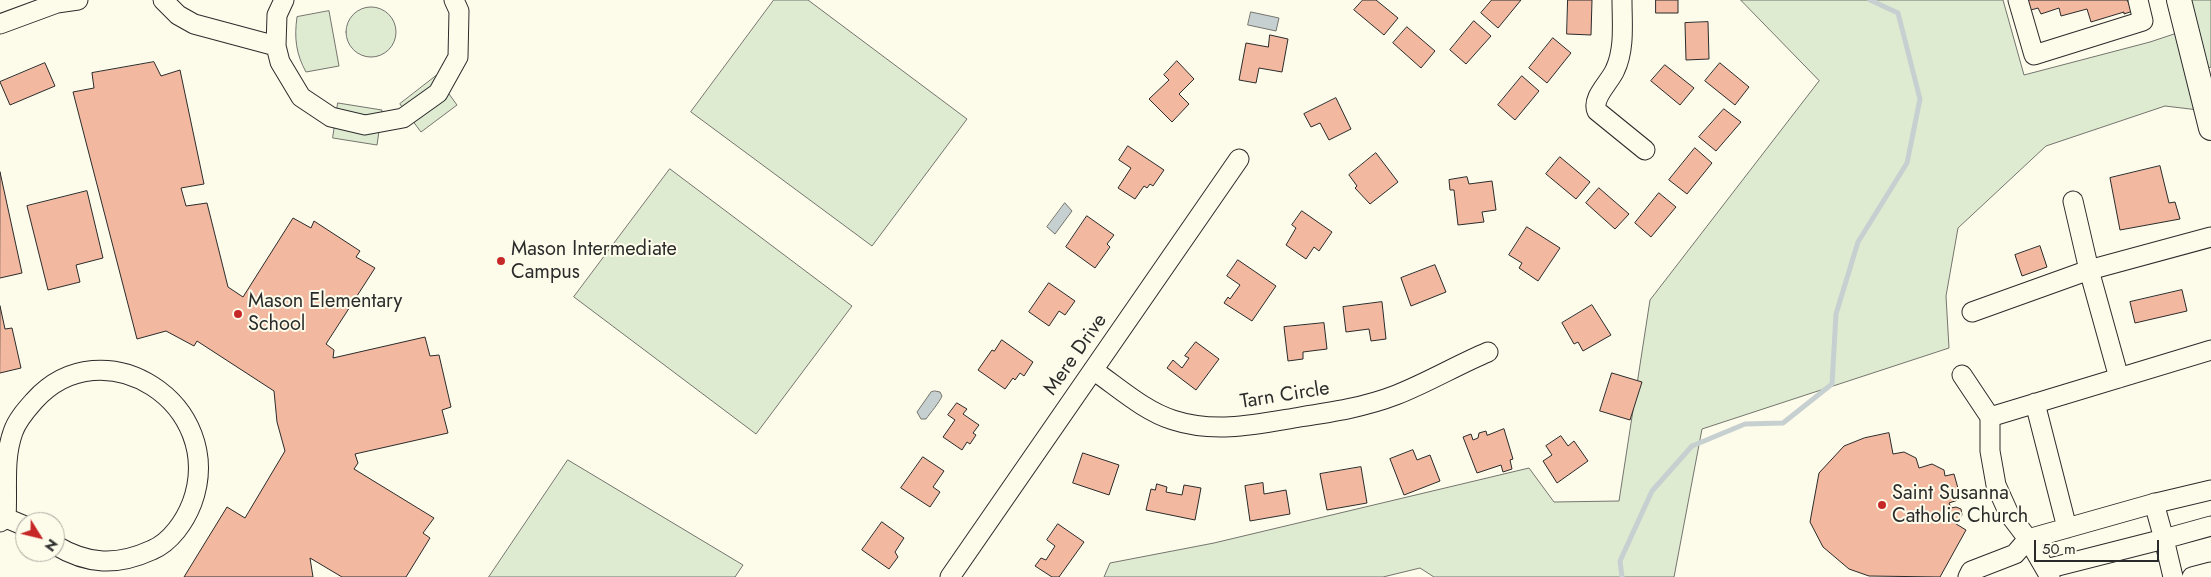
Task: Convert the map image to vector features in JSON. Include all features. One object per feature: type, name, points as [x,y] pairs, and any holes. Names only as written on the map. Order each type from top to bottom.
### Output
[{"type":"main road","points":[[2179,0],[2211,128]]},
{"type":"street","points":[[0,24],[57,3],[78,0]]},
{"type":"street","points":[[163,0],[178,15],[194,24],[276,46]]},
{"type":"street","points":[[284,0],[277,15],[276,46],[280,62],[301,97],[331,117],[364,125],[395,121],[403,118],[438,93],[458,57],[459,11],[454,0]]},
{"type":"street","points":[[1622,0],[1620,57],[1616,69],[1596,100],[1595,106],[1597,111],[1645,150]]},
{"type":"street","points":[[2018,0],[2034,55],[2143,21],[2138,0]]},
{"type":"street","name":"Mere Drive","points":[[950,577],[1239,159]]},
{"type":"street","points":[[2073,201],[2089,270],[2119,378]]},
{"type":"street","points":[[1972,312],[2089,270],[2211,237]]},
{"type":"street","points":[[1990,417],[2211,350]]},
{"type":"street","name":"Tarn Circle","points":[[1093,370],[1161,415],[1197,427],[1223,428],[1349,409],[1374,403],[1398,394],[1488,352]]},
{"type":"street","points":[[3,520],[7,453],[13,430],[24,413],[42,393],[62,380],[92,372],[108,371],[131,376],[153,385],[172,400],[186,419],[195,440],[198,456],[197,489],[188,513],[175,532],[157,548],[114,569],[65,550]]},
{"type":"street","points":[[1962,374],[1990,417],[1990,451],[1996,485],[2009,514],[2028,539],[2048,573],[2211,526]]},
{"type":"street","points":[[2035,404],[2067,528]]},
{"type":"street","points":[[1968,577],[1971,571],[2015,554],[2028,539],[2154,503],[2211,490]]},
{"type":"street","points":[[2154,503],[2173,577]]},
{"type":"street","points":[[2192,577],[2211,572]]},
{"type":"green space","points":[[774,0],[808,0],[967,119],[872,246],[691,112]]},
{"type":"green space","points":[[1741,0],[2003,0],[2024,75],[2150,42],[2186,30],[2179,0],[2211,0],[2211,67],[2197,72],[2207,111],[2165,106],[2046,146],[1958,228],[1946,296],[1949,348],[1702,429],[1674,577],[1434,577],[1420,568],[1383,577],[1104,577],[1110,563],[1214,543],[1529,468],[1554,502],[1619,501],[1650,300],[1819,81]]},
{"type":"green space","points":[[366,7],[376,7],[389,14],[396,27],[396,37],[389,50],[376,57],[366,57],[357,53],[350,46],[346,37],[346,27],[350,18],[357,11]]},
{"type":"green space","points":[[329,11],[339,66],[306,72],[297,46],[297,17]]},
{"type":"green space","points":[[436,76],[457,105],[421,132],[400,104]]},
{"type":"green space","points":[[338,103],[382,110],[377,145],[333,138]]},
{"type":"green space","points":[[670,169],[852,306],[756,434],[574,297]]},
{"type":"green space","points":[[568,460],[743,565],[735,577],[489,577]]},
{"type":"shaded area","points":[[1251,12],[1279,18],[1276,31],[1248,25]]},
{"type":"shaded area","points":[[1065,203],[1072,211],[1055,234],[1047,227]]},
{"type":"shaded area","points":[[931,392],[940,392],[941,399],[926,419],[921,419],[917,412]]},
{"type":"building","points":[[1363,0],[1376,0],[1398,18],[1384,35],[1354,10]]},
{"type":"building","points":[[1492,0],[1521,0],[1498,28],[1481,13]]},
{"type":"building","points":[[1568,0],[1592,0],[1591,35],[1567,34]]},
{"type":"building","points":[[1656,0],[1678,0],[1678,13],[1656,13]]},
{"type":"building","points":[[2028,0],[2127,0],[2133,11],[2091,22],[2087,9],[2061,16],[2059,8],[2041,14],[2038,8],[2031,10]]},
{"type":"building","points":[[1474,21],[1491,36],[1466,64],[1450,50]]},
{"type":"building","points":[[1708,22],[1709,59],[1686,60],[1685,23]]},
{"type":"building","points":[[1407,27],[1435,51],[1421,68],[1393,43]]},
{"type":"building","points":[[1270,35],[1288,39],[1282,72],[1259,68],[1256,83],[1239,80],[1246,43],[1268,47]]},
{"type":"building","points":[[1553,38],[1571,53],[1547,83],[1529,68]]},
{"type":"building","points":[[1177,61],[1194,79],[1179,94],[1189,104],[1172,122],[1149,99],[1169,80],[1164,75]]},
{"type":"building","name":"Mason Elementary School","points":[[154,62],[161,76],[180,70],[204,184],[181,188],[186,206],[207,203],[228,287],[243,297],[293,218],[311,228],[314,221],[360,251],[356,257],[375,268],[326,344],[334,350],[333,358],[425,337],[430,356],[439,355],[451,407],[442,410],[448,433],[355,454],[358,463],[354,469],[434,518],[423,533],[430,538],[406,577],[342,577],[310,558],[313,577],[184,577],[227,507],[245,518],[285,451],[277,422],[274,391],[197,341],[194,346],[166,331],[137,339],[73,92],[94,88],[92,73]]},
{"type":"building","points":[[45,63],[55,86],[10,105],[0,82]]},
{"type":"building","points":[[1720,63],[1749,87],[1735,105],[1705,81]]},
{"type":"building","points":[[1665,65],[1694,88],[1680,105],[1651,81]]},
{"type":"building","points":[[1522,76],[1539,91],[1515,120],[1498,105]]},
{"type":"building","points":[[1336,98],[1351,129],[1329,140],[1320,123],[1311,127],[1304,114]]},
{"type":"building","points":[[1724,109],[1741,122],[1716,151],[1699,137]]},
{"type":"building","points":[[1128,146],[1164,170],[1153,186],[1150,184],[1147,188],[1144,186],[1135,199],[1118,188],[1131,168],[1119,160]]},
{"type":"building","points":[[1695,148],[1712,163],[1687,194],[1669,180]]},
{"type":"building","points":[[1376,153],[1398,182],[1370,204],[1355,188],[1357,186],[1349,175]]},
{"type":"building","points":[[1560,157],[1590,182],[1576,199],[1546,174]]},
{"type":"building","points":[[2160,166],[2169,203],[2175,202],[2180,219],[2120,230],[2110,178]]},
{"type":"building","points":[[0,172],[22,273],[0,278]]},
{"type":"building","points":[[1467,177],[1469,184],[1492,181],[1496,210],[1482,212],[1484,222],[1458,225],[1454,190],[1450,190],[1449,180]]},
{"type":"building","points":[[1599,188],[1629,214],[1615,229],[1586,203]]},
{"type":"building","points":[[87,191],[103,258],[76,265],[80,282],[48,290],[27,206]]},
{"type":"building","points":[[1659,193],[1676,207],[1651,237],[1635,223]]},
{"type":"building","points":[[1302,211],[1332,232],[1319,251],[1314,247],[1306,259],[1286,245],[1296,228],[1292,225]]},
{"type":"building","points":[[1087,216],[1114,235],[1107,244],[1110,247],[1095,268],[1066,247]]},
{"type":"building","points":[[1527,227],[1560,248],[1538,281],[1519,268],[1522,263],[1509,255]]},
{"type":"building","points":[[2040,246],[2047,267],[2022,276],[2015,255]]},
{"type":"building","points":[[1238,260],[1276,286],[1252,321],[1224,303],[1228,297],[1230,299],[1240,285],[1227,276]]},
{"type":"building","points":[[1435,265],[1446,292],[1411,306],[1401,278]]},
{"type":"building","points":[[1049,283],[1075,301],[1065,315],[1059,311],[1049,326],[1029,312]]},
{"type":"building","points":[[2182,290],[2187,311],[2135,323],[2130,302]]},
{"type":"building","points":[[1382,302],[1386,339],[1371,341],[1369,329],[1346,332],[1343,307]]},
{"type":"building","points":[[1592,305],[1611,335],[1583,351],[1578,342],[1574,344],[1562,323]]},
{"type":"building","points":[[0,306],[5,329],[12,328],[21,368],[0,373]]},
{"type":"building","points":[[1324,323],[1327,349],[1303,352],[1303,359],[1288,361],[1284,327]]},
{"type":"building","points":[[1002,340],[1033,362],[1024,376],[1020,373],[1015,380],[1013,378],[1005,389],[978,370],[992,350],[994,351]]},
{"type":"building","points":[[1196,342],[1219,359],[1196,390],[1167,368],[1173,360],[1182,368],[1189,358],[1185,356]]},
{"type":"building","points":[[1612,373],[1642,382],[1630,420],[1600,411]]},
{"type":"building","points":[[957,403],[967,409],[963,414],[979,425],[973,433],[976,435],[970,444],[967,442],[962,450],[943,437],[955,420],[948,415]]},
{"type":"building","points":[[1504,429],[1513,459],[1510,460],[1512,469],[1503,472],[1501,465],[1477,473],[1463,437],[1471,434],[1473,440],[1478,438],[1479,433],[1486,431],[1487,435]]},
{"type":"building","name":"Saint Susanna Catholic Church","points":[[1889,433],[1893,454],[1904,452],[1916,458],[1919,468],[1932,464],[1944,470],[1945,476],[1954,474],[1961,499],[1949,503],[1951,508],[1961,509],[1962,515],[1953,522],[1966,530],[1940,577],[1869,576],[1849,569],[1823,547],[1810,522],[1819,473],[1844,446],[1864,438]]},
{"type":"building","points":[[1561,436],[1568,446],[1574,441],[1588,461],[1557,483],[1543,461],[1552,455],[1546,446]]},
{"type":"building","points":[[1413,450],[1417,460],[1430,455],[1440,481],[1404,495],[1390,459]]},
{"type":"building","points":[[1083,453],[1119,465],[1109,495],[1073,483]]},
{"type":"building","points":[[923,457],[944,471],[933,487],[940,492],[930,507],[901,488]]},
{"type":"building","points":[[1361,467],[1367,503],[1327,510],[1320,474]]},
{"type":"building","points":[[1263,483],[1264,494],[1286,490],[1290,514],[1250,521],[1245,486]]},
{"type":"building","points":[[1157,484],[1167,487],[1166,492],[1182,495],[1184,485],[1201,488],[1195,520],[1146,510],[1151,489],[1155,490]]},
{"type":"building","points":[[882,522],[904,538],[895,552],[898,557],[889,569],[862,550]]},
{"type":"building","points":[[1058,524],[1084,542],[1059,577],[1052,577],[1035,566],[1041,558],[1046,560],[1055,546],[1047,540]]},
{"type":"waterway","points":[[1622,577],[1620,561],[1652,491],[1692,446],[1745,424],[1783,423],[1832,384],[1836,314],[1858,242],[1907,163],[1920,99],[1898,13],[1870,0]]},
{"type":"place","name":"Mason Intermediate Campus","points":[[501,261]]},
{"type":"place","name":"Mason Elementary School","points":[[238,314]]},
{"type":"place","name":"Saint Susanna Catholic Church","points":[[1882,505]]}]
